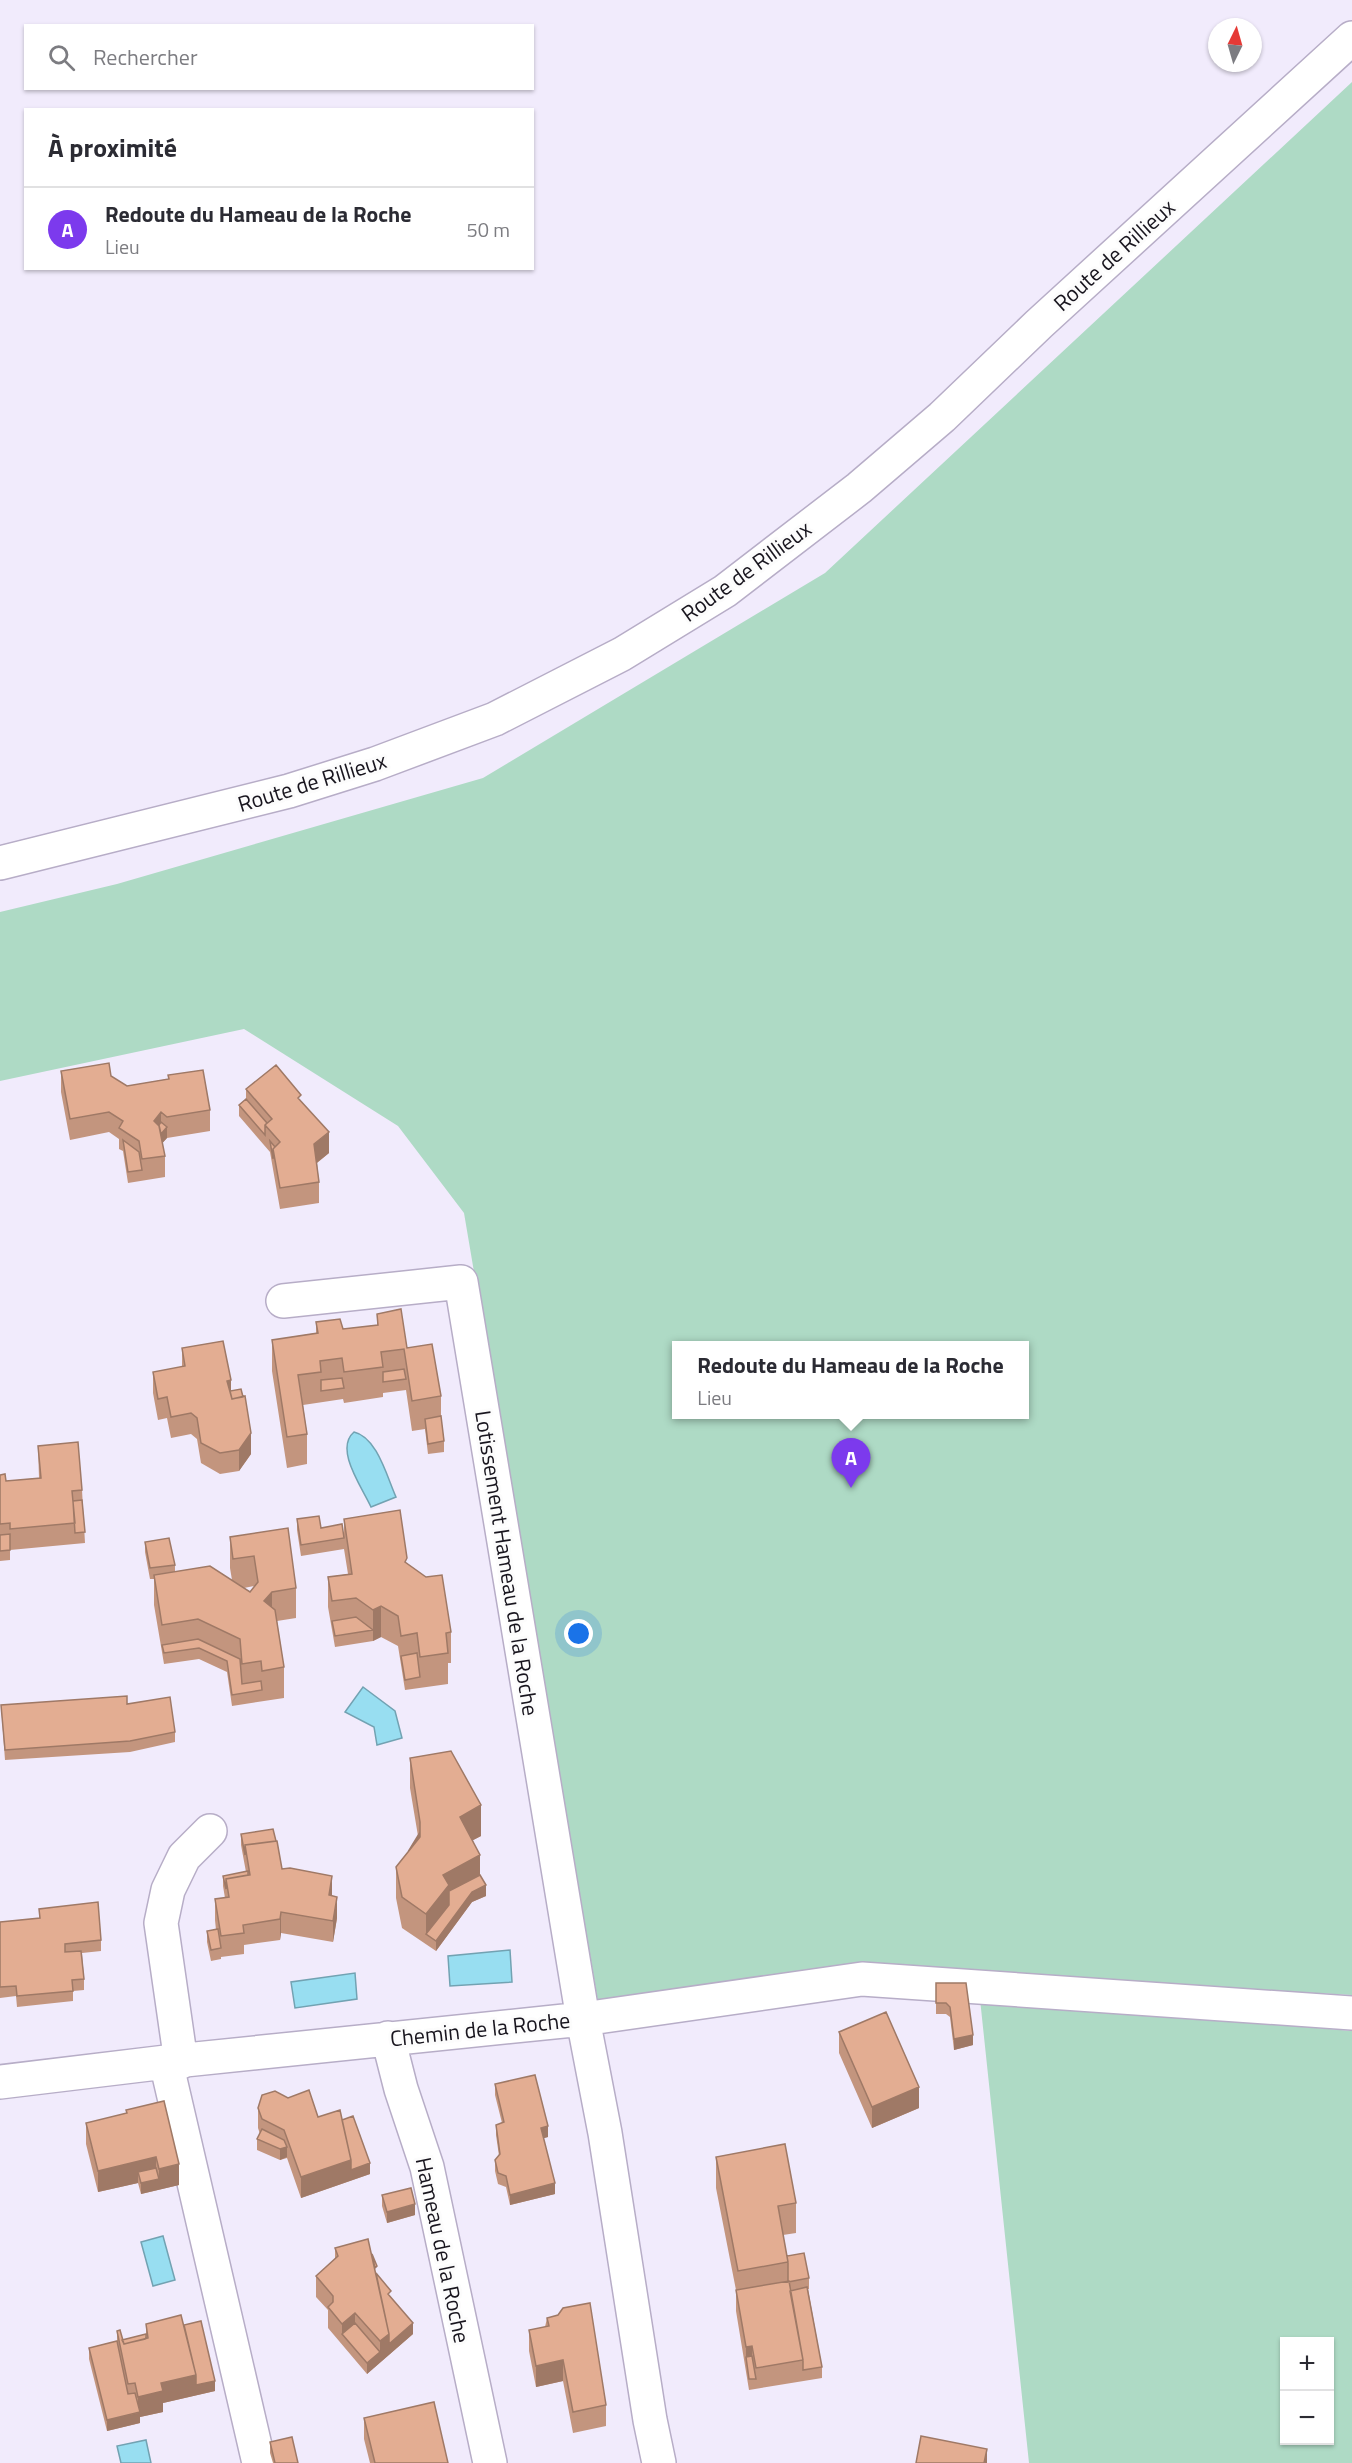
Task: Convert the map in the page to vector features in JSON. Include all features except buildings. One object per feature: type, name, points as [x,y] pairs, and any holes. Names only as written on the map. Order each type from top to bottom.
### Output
[{"type":"street","name":"Route de Rillieux","points":[[0,863],[289,791],[375,764],[495,719],[622,654],[650,637],[724,591],[859,488],[934,424],[1039,324],[1352,38]]},
{"type":"street","name":"Lotissement Hameau de la Roche","points":[[283,1301],[460,1282],[583,2019]]},
{"type":"street","points":[[210,1831],[184,1857],[168,1890],[161,1923],[173,2062],[259,2463]]},
{"type":"street","points":[[583,2019],[862,1979],[1352,2013]]},
{"type":"street","name":"Chemin de la Roche","points":[[0,2082],[388,2038],[583,2019],[605,2133],[650,2420],[659,2463]]},
{"type":"street","name":"Hameau de la Roche","points":[[388,2038],[401,2089],[427,2167],[490,2463]]},
{"type":"green space","points":[[1352,82],[1352,1995],[977,1974],[598,2002],[464,1213],[398,1126],[244,1029],[0,1081],[0,912],[117,884],[483,778],[825,573]]},
{"type":"green space","points":[[980,1999],[1352,2031],[1352,2463],[1029,2463]]},
{"type":"water","points":[[354,1432],[362,1435],[375,1449],[396,1497],[371,1507],[348,1458],[349,1439]]},
{"type":"water","points":[[363,1687],[395,1711],[402,1738],[377,1745],[374,1727],[345,1712]]},
{"type":"water","points":[[510,1950],[512,1982],[450,1986],[448,1956]]},
{"type":"water","points":[[355,1973],[357,1999],[295,2008],[291,1982]]},
{"type":"water","points":[[163,2236],[175,2280],[153,2286],[141,2242]]},
{"type":"water","points":[[146,2440],[151,2463],[121,2463],[117,2446]]},
{"type":"place","name":"Redoute du Hameau de la Roche","points":[[851,1488]]}]
